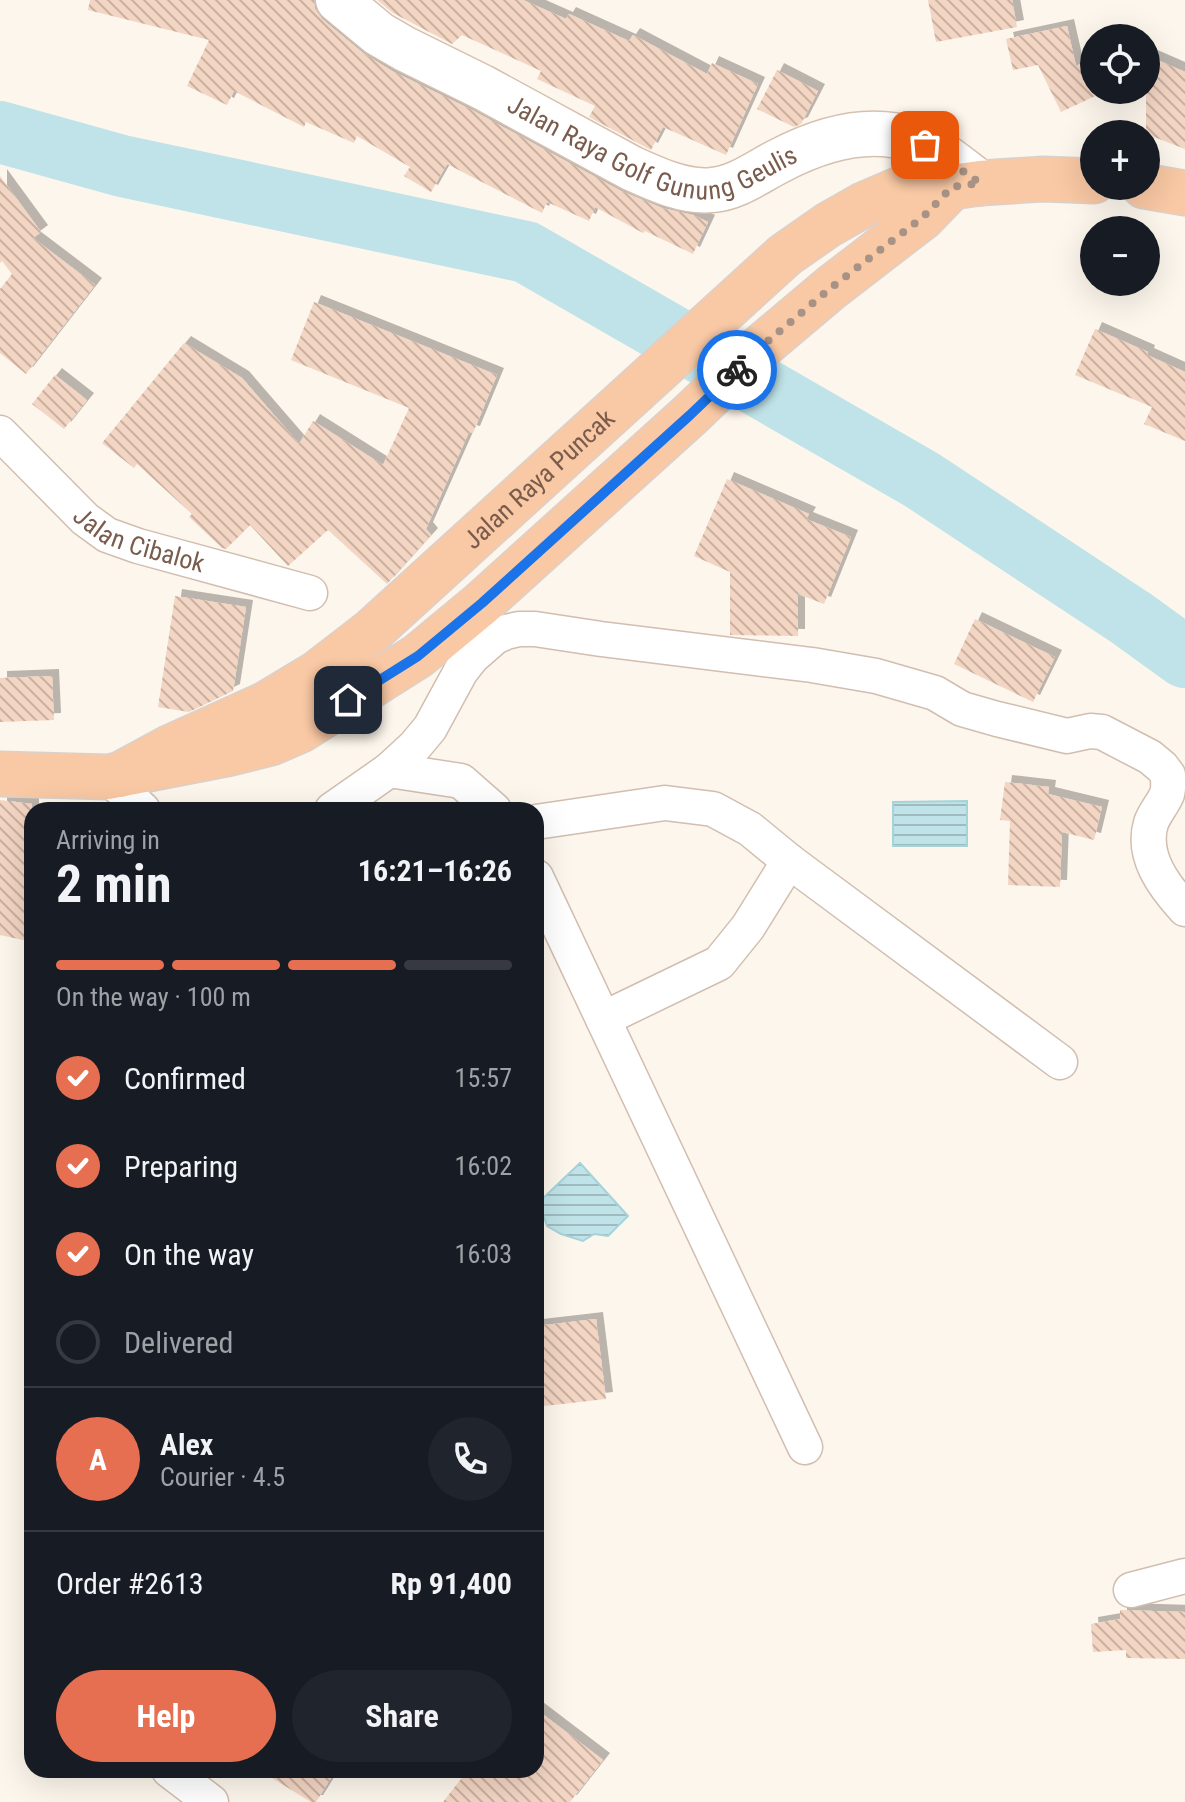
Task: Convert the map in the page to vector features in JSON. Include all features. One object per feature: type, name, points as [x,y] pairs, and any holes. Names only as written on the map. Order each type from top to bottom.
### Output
[{"type":"highway","name":"Jalan Raya Puncak","points":[[0,774],[113,776],[172,757],[316,674],[373,630],[785,255],[853,211],[940,193],[1043,179],[1080,180]]},
{"type":"highway","points":[[1160,189],[1185,193]]},
{"type":"main road","name":"Jalan Raya Golf Gunung Geulis","points":[[338,0],[379,34],[405,49],[654,179],[694,190],[726,188],[816,144],[871,134],[910,139],[925,145],[940,193]]},
{"type":"street","name":"Jalan Cibalok","points":[[0,433],[78,512],[107,535],[310,593]]},
{"type":"street","points":[[343,802],[389,770],[415,746],[430,728],[472,657],[495,637],[506,632],[535,629],[876,676],[935,693],[962,709],[1067,736],[1102,732],[1150,757],[1168,775],[1166,796],[1151,823],[1151,854],[1163,882],[1185,909]]},
{"type":"street","points":[[389,770],[461,781],[485,802]]},
{"type":"street","points":[[113,776],[136,802]]},
{"type":"street","points":[[544,821],[665,803],[713,809],[750,829],[1060,1062]]},
{"type":"street","points":[[603,1019],[719,963],[748,927],[789,861]]},
{"type":"street","points":[[544,894],[805,1447]]},
{"type":"street","points":[[1131,1590],[1185,1576]]},
{"type":"street","points":[[180,1778],[211,1802]]},
{"type":"water","points":[[967,801],[967,846],[893,846],[893,802]]},
{"type":"water","points":[[580,1163],[628,1216],[608,1236],[594,1234],[583,1241],[547,1226],[544,1197]]},
{"type":"building","points":[[90,0],[314,0],[315,9],[322,19],[363,53],[392,71],[470,109],[621,191],[708,222],[693,254],[645,231],[643,233],[595,207],[589,221],[547,202],[542,213],[447,164],[431,192],[404,176],[410,167],[357,136],[354,143],[306,122],[304,127],[234,91],[227,105],[187,86],[209,40],[88,10]]},
{"type":"building","points":[[377,0],[523,0],[566,19],[569,14],[629,41],[633,35],[707,74],[712,63],[758,84],[726,155],[663,127],[651,150],[589,117],[595,106],[537,79],[541,71],[462,35],[452,44],[393,13]]},
{"type":"building","points":[[928,0],[1012,0],[1017,27],[936,42]]},
{"type":"building","points":[[1067,26],[1076,66],[1080,64],[1080,103],[1061,112],[1038,65],[1013,70],[1006,39]]},
{"type":"building","points":[[1160,61],[1185,72],[1185,149],[1160,139],[1160,120],[1146,120],[1146,104],[1160,104]]},
{"type":"building","points":[[777,70],[818,91],[801,124],[794,127],[757,109]]},
{"type":"building","points":[[0,176],[41,232],[33,238],[95,285],[26,374],[0,353],[0,289],[12,274],[2,261],[0,263]]},
{"type":"building","points":[[314,302],[497,375],[473,433],[469,432],[426,529],[431,535],[387,584],[328,530],[288,566],[250,525],[226,549],[222,548],[189,517],[192,514],[137,464],[134,468],[102,443],[184,343],[242,378],[299,444],[313,421],[383,465],[409,408],[291,360]]},
{"type":"building","points":[[1095,329],[1185,372],[1185,441],[1144,424],[1152,407],[1075,375]]},
{"type":"building","points":[[55,375],[87,400],[64,429],[32,404]]},
{"type":"building","points":[[727,479],[809,514],[806,519],[851,537],[824,604],[798,594],[798,636],[730,635],[730,572],[694,556]]},
{"type":"building","points":[[175,596],[246,607],[233,691],[189,712],[158,707]]},
{"type":"building","points":[[975,619],[1055,657],[1033,702],[954,664]]},
{"type":"building","points":[[52,676],[54,720],[0,722],[0,678]]},
{"type":"building","points":[[1005,782],[1049,787],[1048,794],[1102,807],[1094,840],[1062,832],[1060,887],[1008,885],[1010,821],[1000,820]]},
{"type":"building","points":[[0,800],[24,803],[24,940],[0,935]]},
{"type":"building","points":[[596,1319],[606,1399],[544,1406],[544,1325]]},
{"type":"building","points":[[1120,1610],[1185,1612],[1185,1659],[1126,1658],[1126,1650],[1093,1652],[1091,1624],[1120,1619]]},
{"type":"building","points":[[544,1715],[603,1760],[570,1802],[443,1802],[462,1778],[544,1778]]},
{"type":"building","points":[[272,1778],[331,1778],[316,1802]]},
{"type":"waterway","points":[[0,132],[122,166],[526,252],[922,480],[1185,657]]},
{"type":"way so far","points":[[737,370],[832,287],[923,217],[952,187],[980,183],[925,145]]},
{"type":"route","points":[[348,700],[418,656],[482,603],[737,370]]}]
